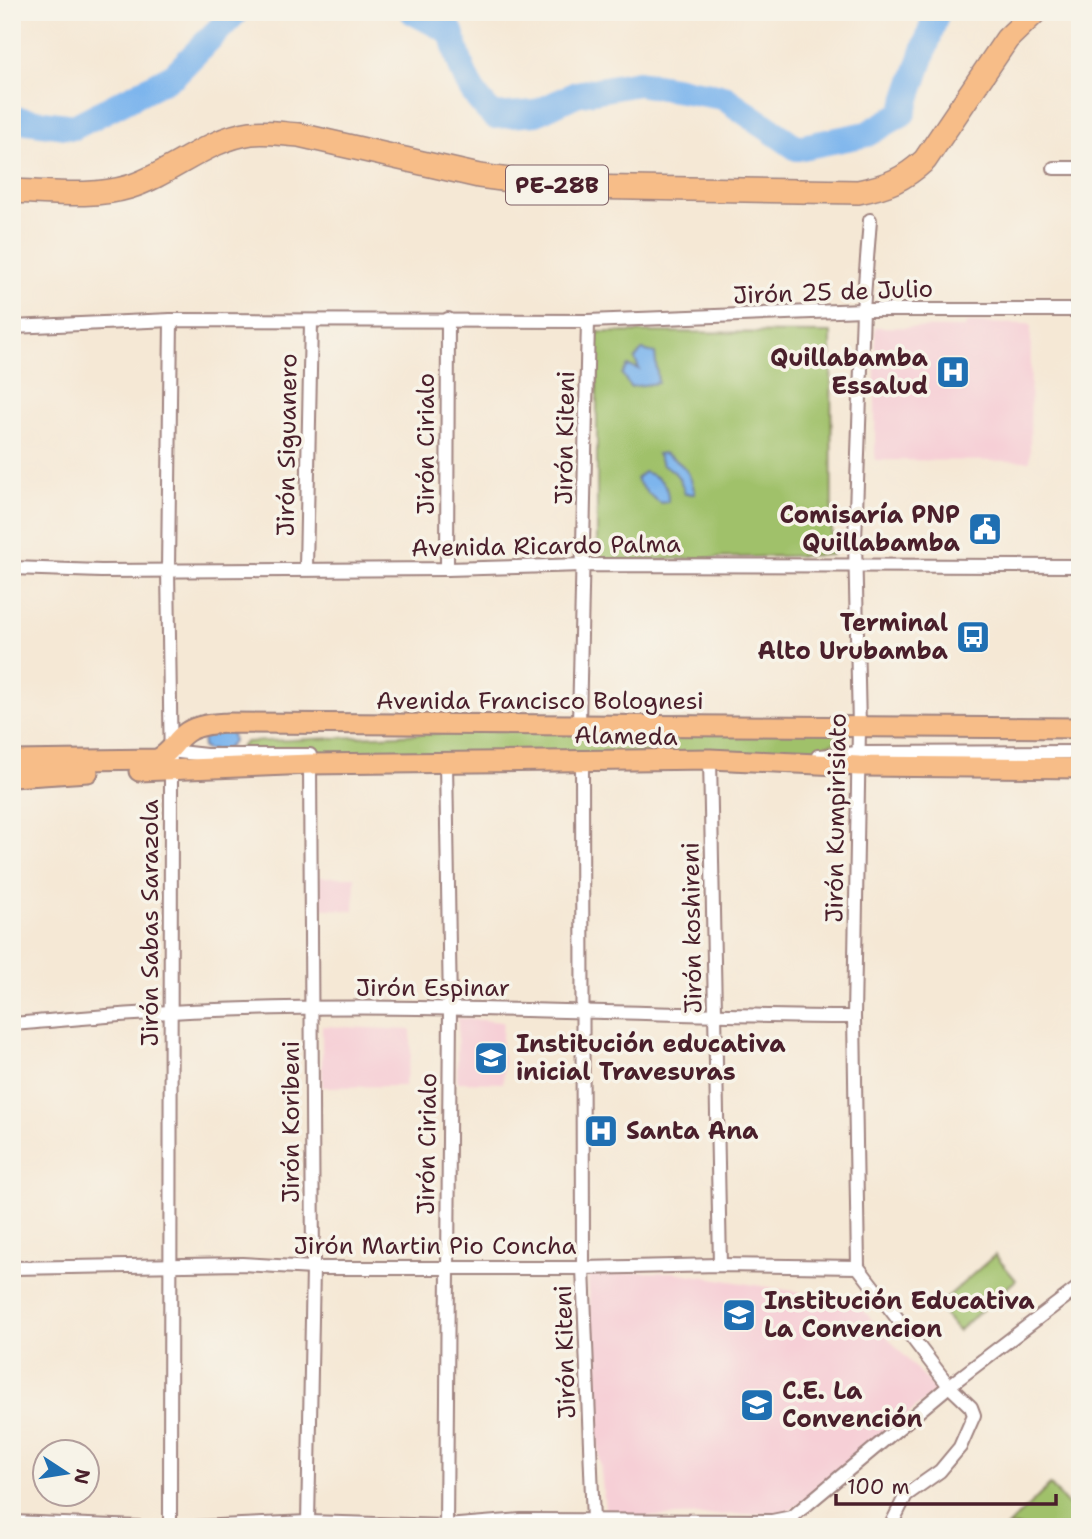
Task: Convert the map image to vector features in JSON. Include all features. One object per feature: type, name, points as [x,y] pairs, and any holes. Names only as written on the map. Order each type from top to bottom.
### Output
[{"type":"highway","name":"PE-28B","points":[[12,191],[109,192],[148,180],[219,143],[251,133],[269,132],[299,135],[479,176],[517,181],[579,187],[858,192],[888,186],[907,176],[925,160],[1007,39],[1035,12]]},
{"type":"main road","name":"Avenida Francisco Bolognesi","points":[[171,761],[188,731],[228,723],[1080,728]]},
{"type":"main road","name":"Avenida Francisco Bolognesi","points":[[12,761],[157,759],[310,764],[859,759],[1080,768]]},
{"type":"main road","name":"Avenida Francisco Bolognesi","points":[[12,777],[171,761]]},
{"type":"street","points":[[1054,167],[1080,168]]},
{"type":"street","name":"Jirón Kumpirisiato","points":[[858,1267],[854,1017],[859,728],[855,565],[863,310],[870,220]]},
{"type":"street","name":"Jirón 25 de Julio","points":[[12,327],[171,320],[588,321],[863,310],[1080,310]]},
{"type":"street","name":"Jirón Sabas Sarazola","points":[[170,1527],[171,761],[168,569],[171,320]]},
{"type":"street","name":"Jirón Cirialo","points":[[447,569],[448,320]]},
{"type":"street","name":"Jirón Kiteni","points":[[579,724],[588,321]]},
{"type":"street","name":"Jirón Siguanero","points":[[306,568],[311,322]]},
{"type":"street","name":"Avenida Ricardo Palma","points":[[12,568],[1080,566]]},
{"type":"street","points":[[859,759],[1080,752]]},
{"type":"street","name":"Alameda","points":[[171,761],[206,755],[580,755],[710,759]]},
{"type":"street","name":"Jirón koshireni","points":[[710,759],[720,1265]]},
{"type":"street","name":"Jirón Kiteni","points":[[582,761],[583,1268],[593,1521]]},
{"type":"street","name":"Jirón Cirialo","points":[[446,763],[450,1009],[446,1526]]},
{"type":"street","name":"Jirón Koribeni","points":[[308,1522],[313,1268],[310,764]]},
{"type":"street","name":"Jirón Espinar","points":[[12,1024],[171,1012],[312,1009],[584,1010],[715,1016],[854,1017]]},
{"type":"street","name":"Jirón Martin Pio Concha","points":[[12,1268],[242,1264],[313,1268],[720,1265],[858,1267]]},
{"type":"street","points":[[858,1267],[949,1387],[971,1407],[974,1415],[960,1447],[940,1471],[906,1495],[890,1527]]},
{"type":"street","points":[[194,1527],[308,1522],[446,1526],[521,1520],[771,1524],[792,1517],[949,1387],[1080,1286]]},
{"type":"street","points":[[12,1522],[140,1527]]},
{"type":"shaded area","name":"Quillabamba Essalud","points":[[966,323],[1031,324],[1030,461],[875,460],[875,327],[965,328]]},
{"type":"shaded area","points":[[318,877],[355,877],[354,911],[319,908]]},
{"type":"shaded area","points":[[458,1018],[503,1022],[503,1083],[457,1082]]},
{"type":"shaded area","points":[[322,1026],[411,1030],[411,1056],[404,1086],[322,1087]]},
{"type":"shaded area","name":"C.E. La Convención","points":[[674,1272],[855,1301],[936,1391],[805,1501],[785,1513],[606,1518],[595,1418],[588,1273]]},
{"type":"green space","points":[[597,332],[831,333],[832,555],[597,561]]},
{"type":"green space","points":[[704,721],[822,724],[844,737],[806,758],[582,761],[236,752],[246,742]]},
{"type":"green space","points":[[995,1255],[1016,1280],[958,1331],[937,1306]]},
{"type":"green space","points":[[1050,1485],[1080,1518],[1080,1527],[1007,1527]]},
{"type":"water","points":[[642,350],[655,353],[658,383],[630,387],[622,374],[628,366],[639,369],[635,359]]},
{"type":"water","points":[[664,453],[685,469],[695,494],[685,494],[678,476],[663,465],[657,454]]},
{"type":"water","points":[[644,472],[662,482],[667,490],[668,502],[661,503],[641,486],[636,479]]},
{"type":"water","points":[[232,732],[233,742],[226,750],[203,748],[202,733]]},
{"type":"waterway","points":[[12,119],[74,127],[174,75],[236,12]]},
{"type":"waterway","points":[[413,12],[451,32],[470,87],[494,116],[536,113],[576,94],[638,83],[723,97],[797,148],[867,134],[903,113],[937,12]]},
{"type":"place","name":"Quillabamba Essalud","points":[[953,372]]},
{"type":"place","name":"Comisaría PNP Quillabamba","points":[[985,529]]},
{"type":"place","name":"Terminal Alto Urubamba","points":[[973,637]]},
{"type":"place","name":"Institución educativa inicial Travesuras","points":[[491,1058]]},
{"type":"place","name":"Santa Ana","points":[[601,1131]]},
{"type":"place","name":"Institución Educativa La Convencion","points":[[739,1315]]},
{"type":"place","name":"C.E. La Convención","points":[[757,1405]]}]
